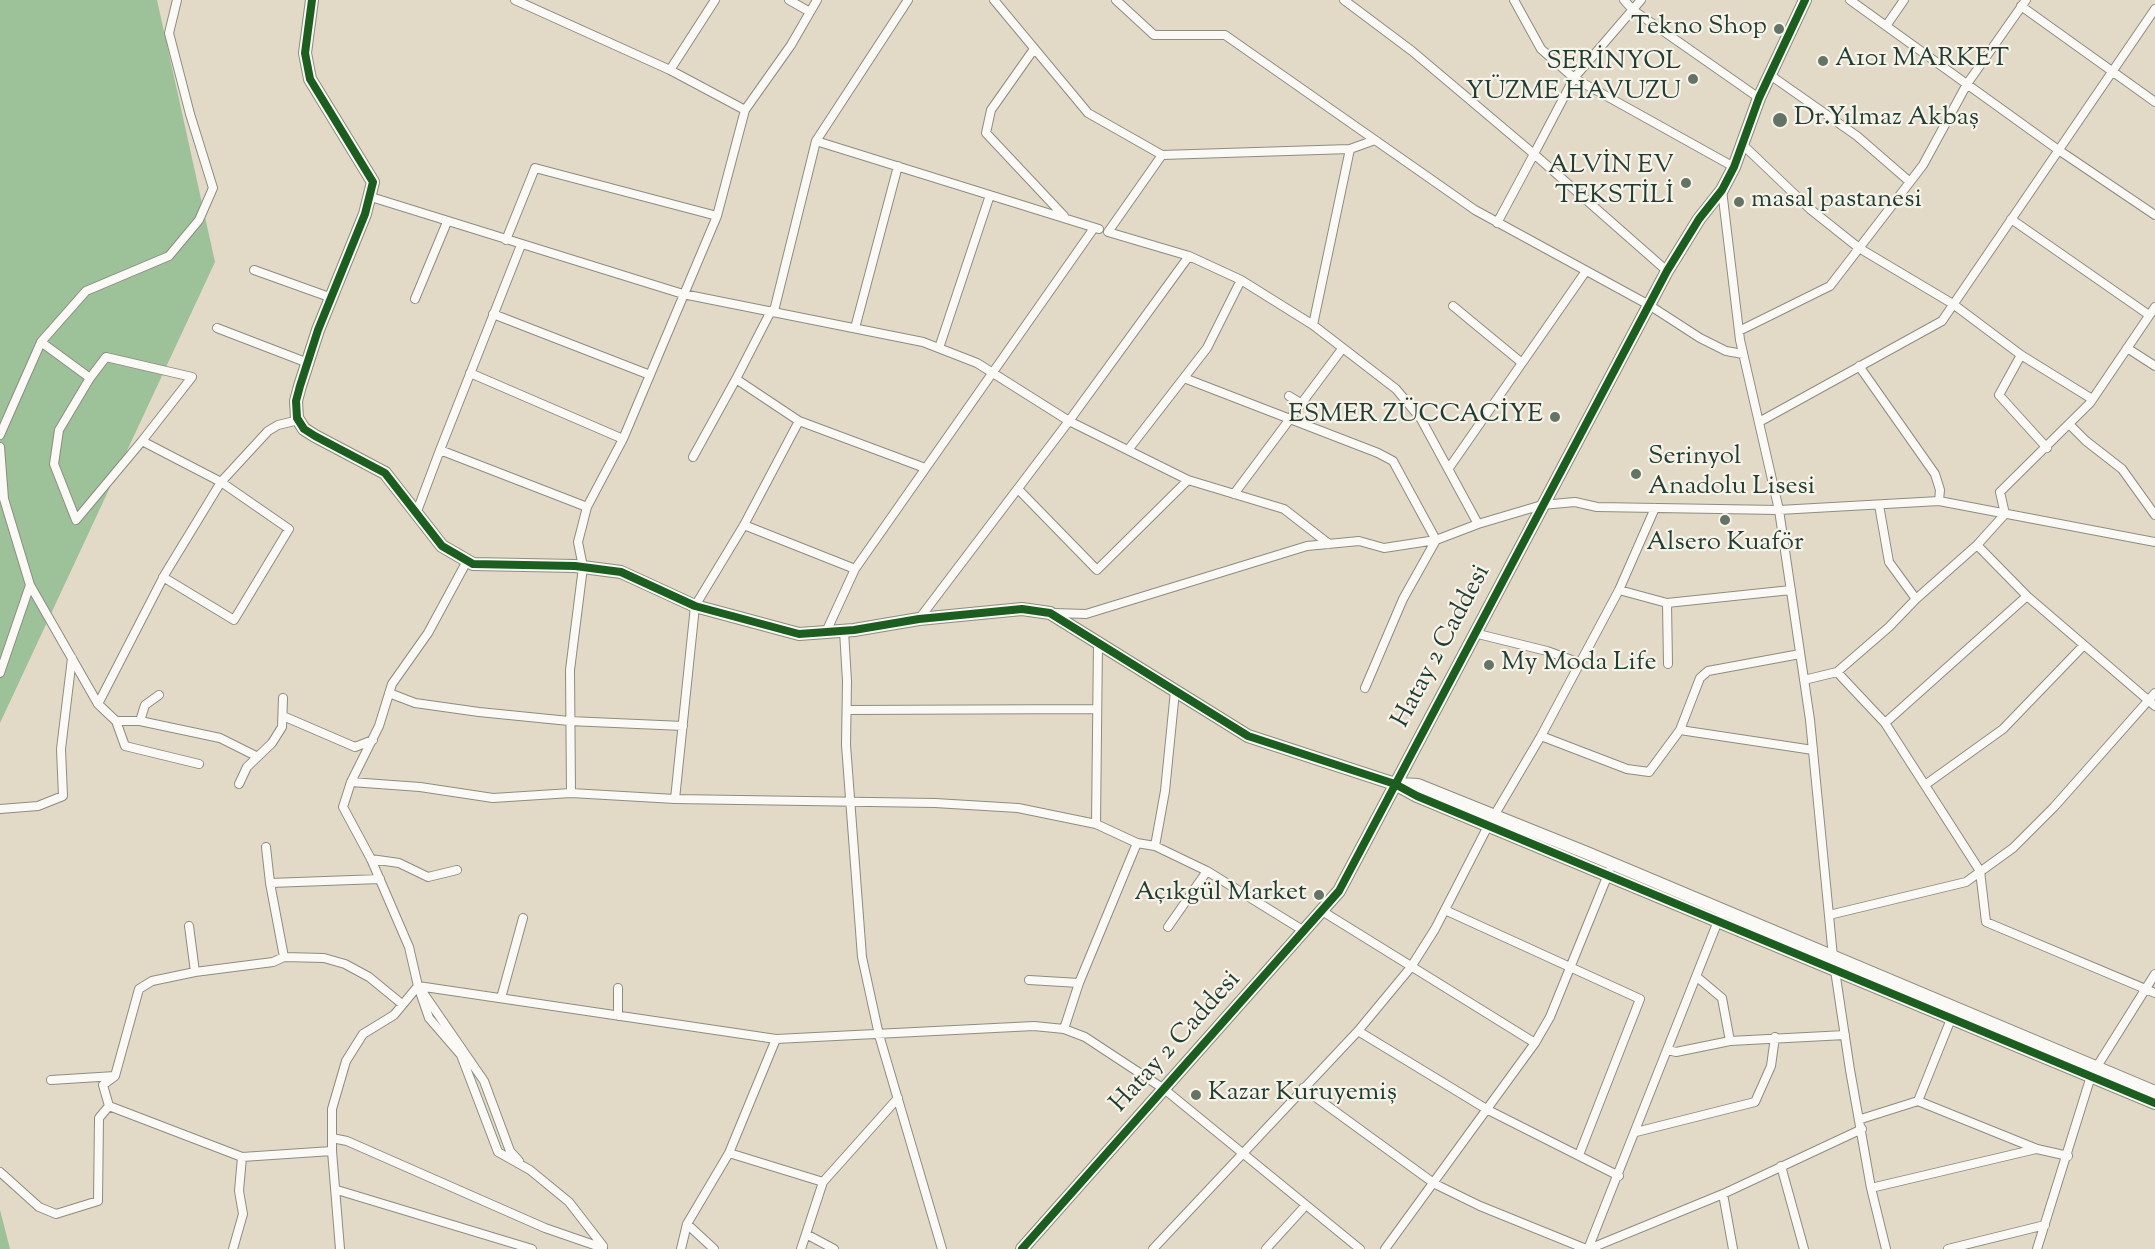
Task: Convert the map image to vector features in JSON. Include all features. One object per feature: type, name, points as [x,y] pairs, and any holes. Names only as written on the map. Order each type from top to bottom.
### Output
[{"type":"street","points":[[0,435],[41,342],[86,291],[169,256],[199,220],[213,188],[190,114],[169,33],[177,0]]},
{"type":"street","points":[[312,0],[304,53],[310,79],[373,182],[371,197],[308,363],[296,401],[299,420],[304,429],[315,436],[385,473],[442,546],[473,564],[583,567],[621,572],[695,606],[799,634],[844,631],[919,619],[1022,609],[1086,615],[1307,546],[1359,541],[1384,548],[1436,540],[1478,524],[1542,505],[1575,502],[1597,507],[1779,510],[1940,501],[2155,541]]},
{"type":"street","points":[[515,0],[670,70],[746,110]]},
{"type":"street","points":[[670,70],[715,0]]},
{"type":"street","points":[[789,0],[810,12]]},
{"type":"street","points":[[571,793],[568,721],[570,670],[583,567],[578,542],[587,507],[623,439],[717,216],[746,110],[817,0]]},
{"type":"street","points":[[693,457],[773,311],[816,141],[908,0]]},
{"type":"street","points":[[994,0],[1088,112],[1162,155],[1350,149],[1375,140]]},
{"type":"street","points":[[1116,0],[1154,35],[1226,35],[1475,210],[1649,305],[1700,338],[1726,351],[1743,354]]},
{"type":"street","points":[[1344,0],[1412,51],[1667,271]]},
{"type":"street","points":[[1514,0],[1541,49],[1574,78],[1734,167]]},
{"type":"street","points":[[1624,0],[1633,10],[1759,98]]},
{"type":"street","points":[[1497,223],[1574,78],[1641,0]]},
{"type":"street","name":"Hatay 2 Caddesi","points":[[1022,1249],[1339,891],[1667,271],[1699,219],[1722,190],[1734,167],[1759,98],[1805,0]]},
{"type":"street","points":[[1850,0],[2057,149],[2155,215]]},
{"type":"street","points":[[1886,26],[1904,0]]},
{"type":"street","points":[[1739,331],[1830,286],[1923,165],[1967,84],[2023,3],[2110,72],[2155,102]]},
{"type":"street","points":[[1759,422],[1942,321],[2057,149],[2155,9]]},
{"type":"street","points":[[1034,49],[991,110],[986,133],[1065,218]]},
{"type":"street","points":[[1770,75],[1857,136],[1910,182]]},
{"type":"street","points":[[816,141],[1189,256],[1241,280],[1313,325],[1396,389],[1421,419],[1478,524]]},
{"type":"street","points":[[1742,144],[1810,209],[1859,248],[1953,304],[2021,355],[2092,399]]},
{"type":"street","points":[[1313,325],[1350,149]]},
{"type":"street","points":[[1108,232],[1162,155]]},
{"type":"street","points":[[855,328],[898,166]]},
{"type":"street","points":[[506,240],[534,168],[717,216]]},
{"type":"street","points":[[1722,190],[1739,331],[1779,510],[1791,590],[1813,750],[1833,957],[1845,1035],[1871,1188],[1886,1247],[1875,1249]]},
{"type":"street","points":[[939,348],[990,195]]},
{"type":"street","points":[[371,197],[683,294],[923,342],[977,363],[1070,421],[1188,480],[1284,509],[1329,544]]},
{"type":"street","points":[[2011,219],[2149,315]]},
{"type":"street","points":[[416,299],[447,222]]},
{"type":"street","points":[[826,632],[855,569],[1094,228]]},
{"type":"street","points":[[416,514],[520,245]]},
{"type":"street","points":[[919,619],[1070,421],[1189,256]]},
{"type":"street","points":[[254,270],[332,298]]},
{"type":"street","points":[[1449,468],[1586,271]]},
{"type":"street","points":[[1128,450],[1207,348],[1241,280]]},
{"type":"street","points":[[1453,306],[1522,363]]},
{"type":"street","points":[[2005,514],[2000,492],[2070,425],[2092,399],[2155,307]]},
{"type":"street","points":[[493,314],[650,375]]},
{"type":"street","points":[[217,328],[308,363]]},
{"type":"street","points":[[41,342],[90,378]]},
{"type":"street","points":[[2127,348],[2155,366]]},
{"type":"street","points":[[1234,494],[1342,349]]},
{"type":"street","points":[[2021,355],[1999,395],[2046,448]]},
{"type":"street","points":[[106,357],[192,377],[142,441],[76,520],[54,464],[59,430],[90,378],[106,357]]},
{"type":"street","points":[[1859,366],[1935,474],[1940,490],[1940,501]]},
{"type":"street","points":[[470,373],[623,439]]},
{"type":"street","points":[[1184,378],[1394,461],[1436,540]]},
{"type":"street","points":[[736,379],[799,421],[925,468]]},
{"type":"street","points":[[1289,396],[1302,404]]},
{"type":"street","points":[[98,704],[163,577],[221,482],[268,431],[278,425],[299,420]]},
{"type":"street","points":[[675,799],[695,606],[744,525],[799,421]]},
{"type":"street","points":[[2070,425],[2122,469],[2155,515]]},
{"type":"street","points":[[142,441],[221,482],[289,529],[234,620],[163,577]]},
{"type":"street","points":[[0,447],[4,500],[30,585],[98,704],[116,721],[125,746],[199,764]]},
{"type":"street","points":[[440,450],[587,507]]},
{"type":"street","points":[[1018,489],[1097,570],[1188,480]]},
{"type":"street","points":[[1879,505],[1889,562],[1916,598]]},
{"type":"street","points":[[1153,1249],[1358,1031],[1411,967],[1491,821],[1541,736],[1619,590],[1655,508]]},
{"type":"street","points":[[1804,680],[1837,672],[1977,545],[2005,514]]},
{"type":"street","points":[[744,525],[855,569]]},
{"type":"street","points":[[1365,688],[1403,599],[1436,540]]},
{"type":"street","points":[[1977,545],[2027,596],[2152,703]]},
{"type":"street","points":[[467,561],[428,633],[392,684],[373,740],[351,782],[343,807],[371,859],[409,947],[418,986],[429,1018],[461,1055],[498,1152],[530,1170],[569,1202],[603,1248]]},
{"type":"street","points":[[0,673],[30,585]]},
{"type":"street","points":[[1619,590],[1667,603],[1791,590]]},
{"type":"street","points":[[1885,723],[2027,596]]},
{"type":"street","points":[[1667,603],[1668,664]]},
{"type":"street","points":[[1050,613],[1248,736],[1395,784],[1418,785],[1491,821],[1721,916],[1833,957],[1953,1014]]},
{"type":"street","points":[[844,631],[846,745],[862,957],[879,1035],[942,1249]]},
{"type":"street","points":[[1474,633],[1547,651],[1580,663]]},
{"type":"street","points":[[1096,824],[1098,641]]},
{"type":"street","points":[[1925,785],[2003,729],[2083,646]]},
{"type":"street","points":[[1541,736],[1627,769],[1648,772],[1680,730],[1700,678],[1708,671],[1800,654]]},
{"type":"street","points":[[0,809],[38,806],[63,796],[61,749],[72,658]]},
{"type":"street","points":[[1837,672],[1885,723],[1980,871],[1986,922],[2146,987],[2155,993]]},
{"type":"street","points":[[1155,846],[1166,791],[1175,691]]},
{"type":"street","points":[[389,693],[415,703],[568,721],[683,726]]},
{"type":"street","points":[[1829,915],[1966,882],[2013,848],[2152,703],[2155,693]]},
{"type":"street","points":[[140,721],[145,705],[159,695]]},
{"type":"street","points":[[239,784],[247,767],[272,743],[282,727],[284,698]]},
{"type":"street","points":[[847,710],[1097,709]]},
{"type":"street","points":[[283,716],[355,747],[373,740]]},
{"type":"street","points":[[116,721],[140,721],[220,738],[256,756]]},
{"type":"street","points":[[1680,730],[1813,750]]},
{"type":"street","points":[[351,782],[420,787],[493,798],[571,793],[675,799],[934,803],[1018,808],[1096,824],[1137,843],[1155,846],[1207,871],[1304,931]]},
{"type":"street","points":[[1064,1029],[1079,983],[1137,843]]},
{"type":"street","points":[[266,846],[270,883],[284,957]]},
{"type":"street","points":[[371,859],[399,863],[429,876],[457,870]]},
{"type":"street","points":[[1385,1249],[1435,1184],[1535,1043],[1550,1017],[1610,870]]},
{"type":"street","points":[[1168,927],[1207,871]]},
{"type":"street","points":[[270,883],[380,879]]},
{"type":"street","points":[[1322,910],[1535,1043]]},
{"type":"street","points":[[1444,910],[1640,999],[1579,1155]]},
{"type":"street","points":[[1721,916],[1836,970],[2094,1071],[2155,1092]]},
{"type":"street","points":[[1588,1249],[1721,916]]},
{"type":"street","points":[[501,999],[522,918]]},
{"type":"street","points":[[189,926],[195,972]]},
{"type":"street","points":[[109,1106],[103,1085],[115,1076],[139,989],[152,981],[195,972],[273,962],[284,957],[324,958],[345,964],[369,977],[402,1004]]},
{"type":"street","points":[[2037,1249],[2094,1071],[2155,974]]},
{"type":"street","points":[[1697,976],[1722,998],[1730,1041]]},
{"type":"street","points":[[1029,980],[1079,983]]},
{"type":"street","points":[[418,986],[776,1040],[1034,1026],[1064,1029],[1085,1037],[1164,1089],[1360,1249]]},
{"type":"street","points":[[340,1249],[337,1190],[332,1151],[332,1109],[346,1061],[363,1034],[394,1015],[418,986]]},
{"type":"street","points":[[418,986],[484,1081],[510,1151],[521,1162],[567,1196],[603,1248]]},
{"type":"street","points":[[618,987],[618,1016]]},
{"type":"street","points":[[1918,1101],[1953,1014]]},
{"type":"street","points":[[1358,1031],[1488,1110],[1618,1176]]},
{"type":"street","points":[[1668,1050],[1676,1052],[1730,1041],[1775,1037],[1845,1035]]},
{"type":"street","points":[[1636,1132],[1755,1102],[1771,1066],[1775,1037]]},
{"type":"street","points":[[681,1249],[687,1224],[729,1153],[776,1040]]},
{"type":"street","points":[[2094,1071],[2155,1103]]},
{"type":"street","points":[[51,1080],[115,1076]]},
{"type":"street","points":[[1303,1088],[1435,1184],[1480,1206],[1588,1249],[1723,1194],[1862,1129]]},
{"type":"street","points":[[801,1249],[823,1182],[845,1161],[897,1098]]},
{"type":"street","points":[[1861,1119],[1918,1101],[2037,1149],[2068,1156]]},
{"type":"street","points":[[109,1106],[242,1157],[332,1151]]},
{"type":"street","points":[[0,1172],[39,1207],[56,1214],[98,1201],[99,1118],[109,1106]]},
{"type":"street","points":[[332,1138],[347,1141],[545,1228],[603,1248]]},
{"type":"street","points":[[1871,1188],[2037,1149]]},
{"type":"street","points":[[729,1153],[823,1182]]},
{"type":"street","points":[[233,1249],[243,1214],[239,1191],[242,1157]]},
{"type":"street","points":[[1781,1166],[1804,1249]]},
{"type":"street","points":[[337,1190],[532,1249]]},
{"type":"street","points":[[1723,1194],[1733,1249]]},
{"type":"street","points":[[1266,1249],[1306,1205]]},
{"type":"street","points":[[687,1224],[714,1249]]},
{"type":"street","points":[[1948,1249],[2045,1225]]},
{"type":"street","points":[[806,1234],[834,1249]]},
{"type":"green space","points":[[0,0],[157,0],[215,262],[0,723]]},
{"type":"green space","points":[[0,1210],[10,1249],[0,1249]]},
{"type":"cycle path","points":[[312,0],[305,53],[310,79],[373,182],[365,214],[318,330],[296,401],[297,418],[304,429],[315,436],[385,473],[442,546],[473,564],[575,566],[621,572],[695,606],[799,634],[854,630],[919,619],[1022,609],[1050,613],[1248,736],[1395,784],[1417,796],[2155,1103]]},
{"type":"cycle path","points":[[1022,1249],[1339,891],[1667,271],[1699,219],[1722,190],[1734,167],[1759,98],[1805,0]]},
{"type":"place","name":"Tekno Shop","points":[[1779,29]]},
{"type":"place","name":"A101 MARKET","points":[[1823,61]]},
{"type":"place","name":"SERİNYOL YÜZME HAVUZU","points":[[1693,79]]},
{"type":"place","name":"Dr.Yılmaz Akbaş","points":[[1780,120]]},
{"type":"place","name":"ALVİN EV TEKSTİLİ","points":[[1686,183]]},
{"type":"place","name":"masal pastanesi","points":[[1739,202]]},
{"type":"place","name":"ESMER ZÜCCACİYE","points":[[1555,417]]},
{"type":"place","name":"Serinyol Anadolu Lisesi","points":[[1636,474]]},
{"type":"place","name":"Alsero Kuaför","points":[[1725,520]]},
{"type":"place","name":"My Moda Life","points":[[1489,665]]},
{"type":"place","name":"Açıkgül Market","points":[[1319,895]]},
{"type":"place","name":"Kazar Kuruyemiş","points":[[1196,1095]]}]
